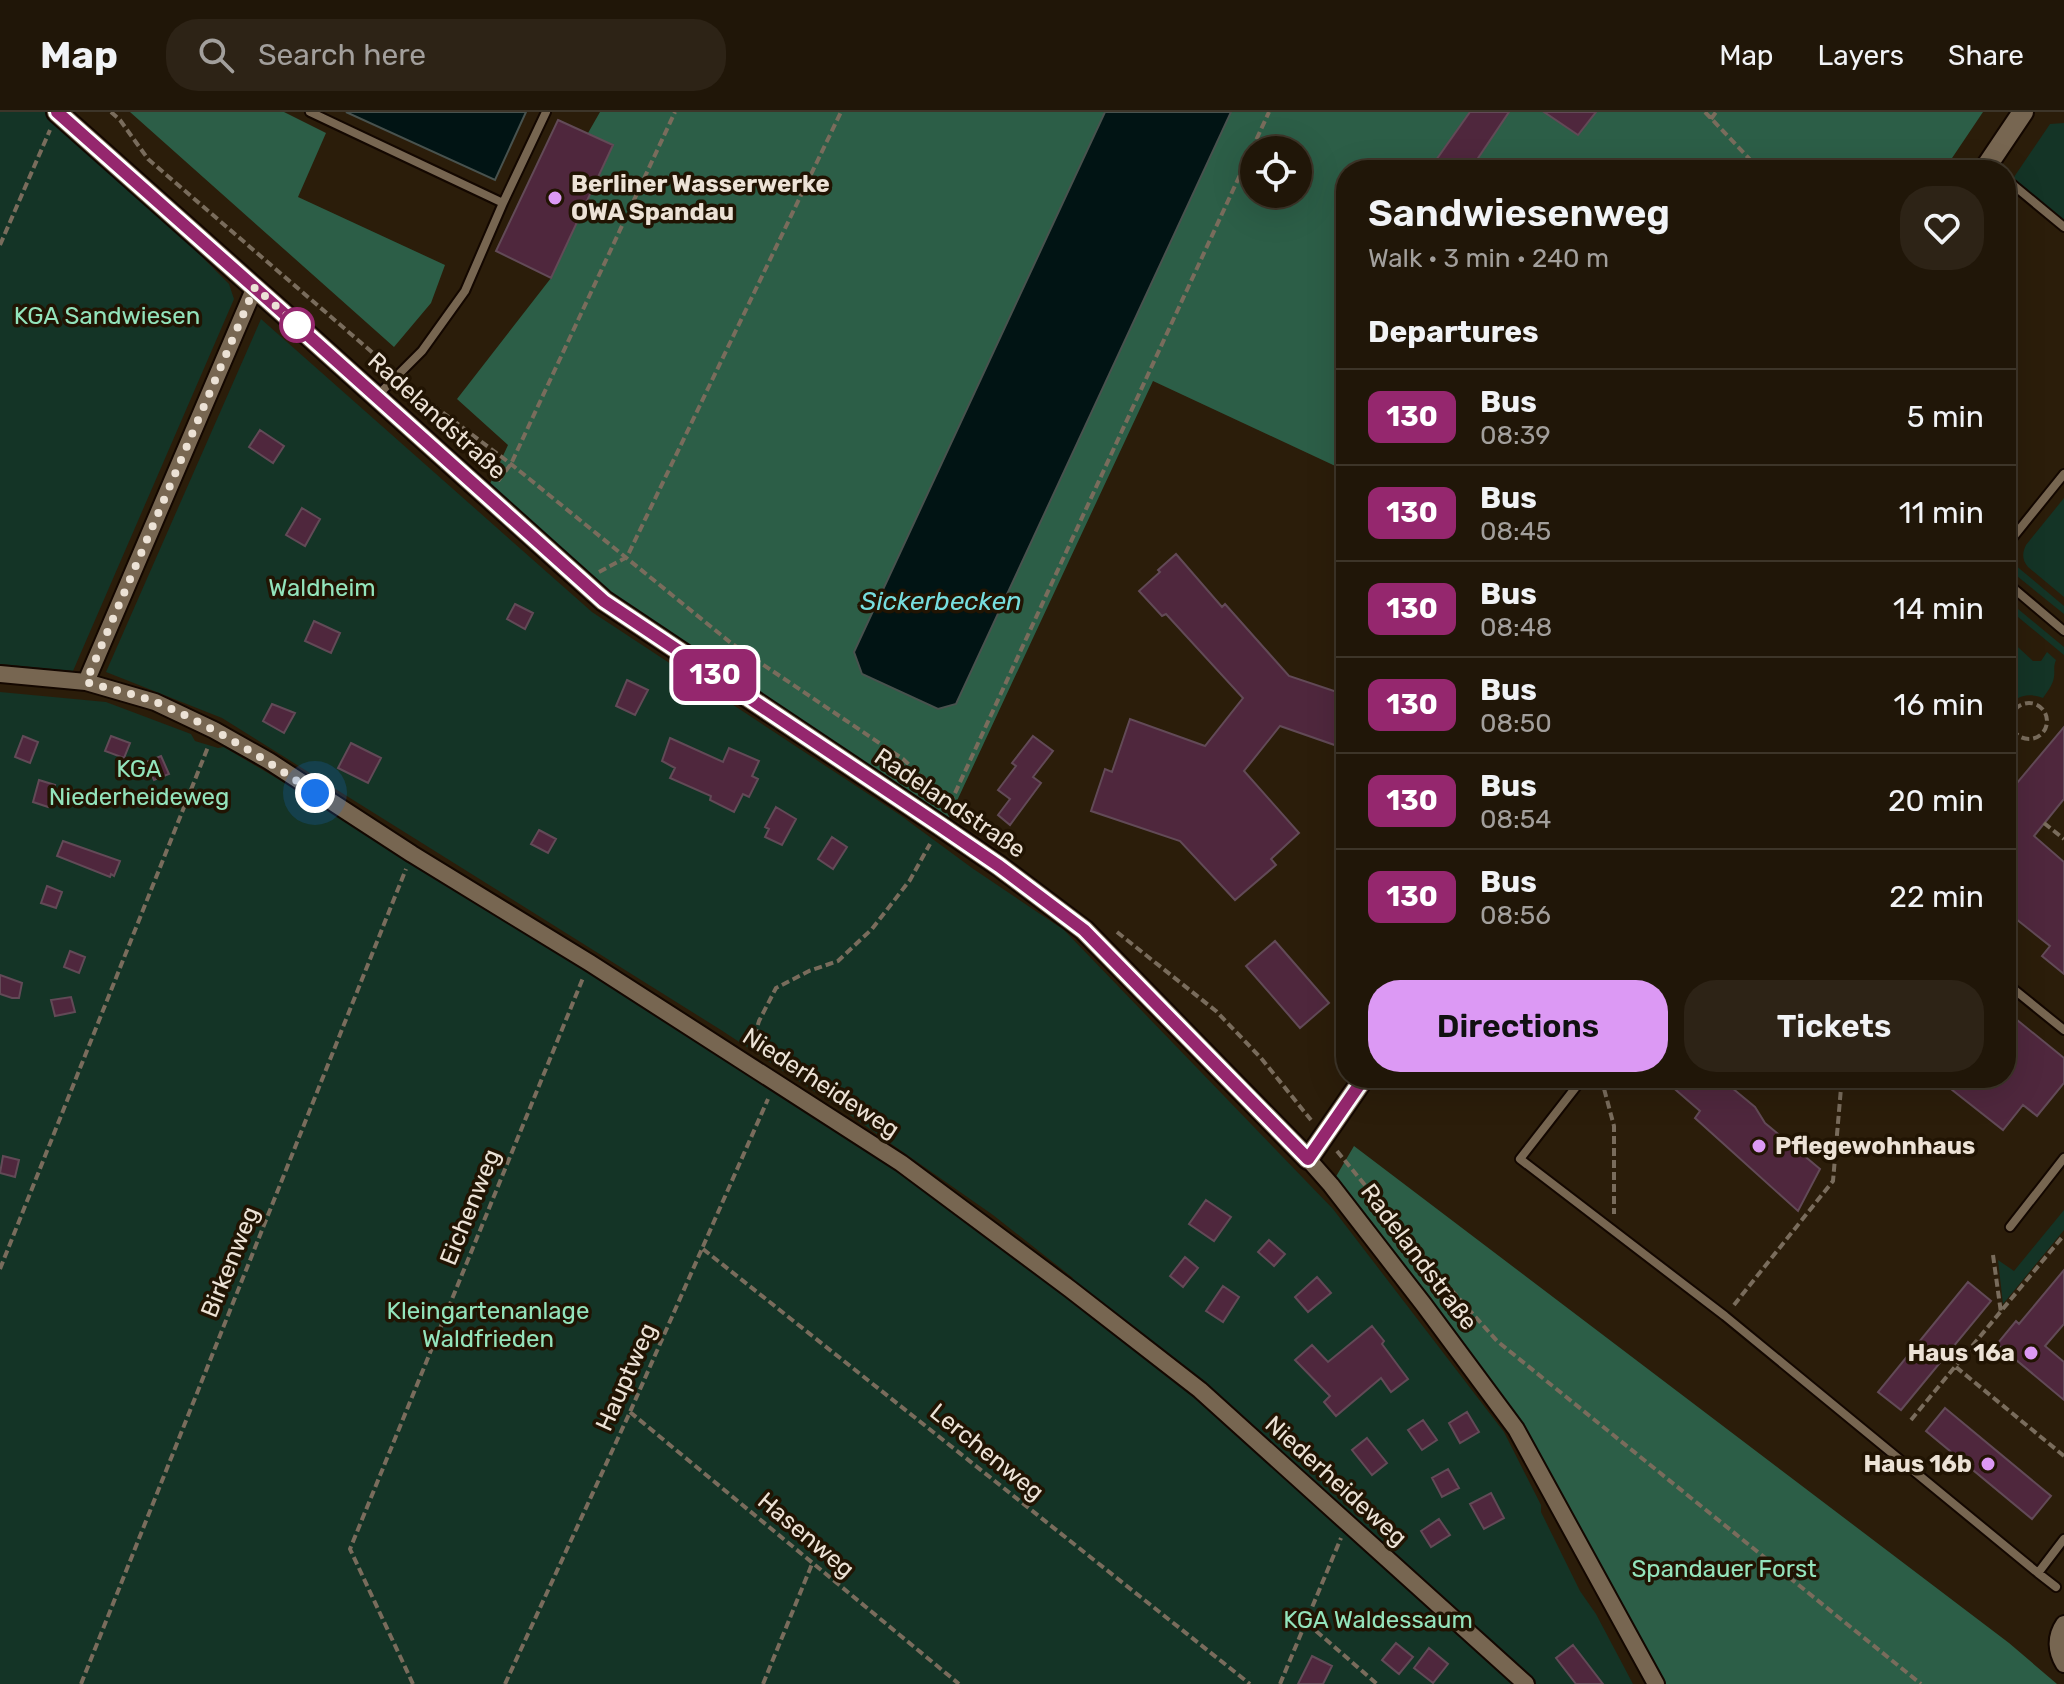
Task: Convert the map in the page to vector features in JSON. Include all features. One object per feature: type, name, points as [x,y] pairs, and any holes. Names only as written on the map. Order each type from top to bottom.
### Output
[{"type":"street","points":[[1994,160],[2023,112]]},
{"type":"street","name":"Radelandstraße","points":[[57,113],[604,601],[999,866],[1084,930],[1308,1159],[1424,1305],[1516,1429],[1656,1684]]},
{"type":"street","points":[[86,682],[255,287]]},
{"type":"street","name":"Niederheideweg","points":[[0,674],[86,682],[155,702],[214,730],[269,761],[412,854],[590,963],[901,1163],[1200,1390],[1526,1684]]},
{"type":"street","points":[[1308,1159],[1357,1088]]},
{"type":"street","points":[[2064,1624],[2057,1643],[2064,1664]]},
{"type":"lane","points":[[310,112],[503,203]]},
{"type":"lane","points":[[377,396],[422,351],[465,291],[546,112]]},
{"type":"lane","points":[[2016,187],[2064,227]]},
{"type":"lane","points":[[2016,534],[2064,474]]},
{"type":"lane","points":[[2016,590],[2064,631]]},
{"type":"lane","points":[[2016,991],[2064,1030]]},
{"type":"lane","points":[[1575,1088],[1520,1159],[1725,1316],[2056,1587]]},
{"type":"lane","points":[[2010,1227],[2064,1158]]},
{"type":"lane","points":[[2038,1573],[2064,1539]]},
{"type":"path","points":[[486,495],[511,464],[675,112]]},
{"type":"path","points":[[585,584],[627,557],[841,112]]},
{"type":"path","points":[[746,1064],[759,1021],[776,988],[809,971],[838,961],[872,929],[910,880],[939,825],[1269,112]]},
{"type":"path","points":[[1705,112],[1750,160]]},
{"type":"path","points":[[1711,119],[1716,112]]},
{"type":"path","points":[[0,245],[57,113]]},
{"type":"path","points":[[2016,710],[2025,703],[2038,705],[2047,716],[2045,730],[2034,738],[2020,736],[2016,731]]},
{"type":"path","points":[[0,1269],[214,730]]},
{"type":"path","points":[[2044,823],[2064,839]]},
{"type":"path","name":"Birkenweg","points":[[81,1684],[412,854]]},
{"type":"path","name":"Eichenweg","points":[[413,1684],[350,1549],[590,963]]},
{"type":"path","name":"Hauptweg","points":[[505,1684],[630,1412],[775,1083]]},
{"type":"path","points":[[1604,1088],[1614,1126],[1614,1232]]},
{"type":"path","points":[[1725,1316],[1833,1181],[1841,1088]]},
{"type":"path","points":[[1911,1420],[2064,1235]]},
{"type":"path","name":"Lerchenweg","points":[[703,1249],[1250,1684]]},
{"type":"path","points":[[1993,1255],[2001,1313]]},
{"type":"path","points":[[1956,1367],[2064,1456]]},
{"type":"path","name":"Hasenweg","points":[[630,1412],[959,1684]]},
{"type":"path","points":[[1280,1684],[1347,1523]]},
{"type":"path","points":[[763,1684],[812,1564]]},
{"type":"path","points":[[1307,1623],[1377,1684]]},
{"type":"green space","name":"KGA Sandwiesen","points":[[0,112],[57,112],[229,284],[234,299],[73,671],[0,664]]},
{"type":"green space","points":[[130,112],[284,112],[326,133],[298,197],[445,265],[431,303],[394,347]]},
{"type":"green space","points":[[600,112],[1105,112],[854,652],[956,704],[1231,112],[1983,112],[1951,160],[1336,160],[1336,466],[1153,381],[948,820],[608,596],[488,488],[508,445],[457,399],[551,278],[613,146],[588,133]]},
{"type":"green space","points":[[2064,123],[2064,223],[2016,183],[2016,174],[2050,124]]},
{"type":"green space","points":[[261,319],[592,612],[900,815],[1064,930],[1333,1209],[1504,1432],[1580,1591],[1596,1614],[1633,1684],[0,1684],[0,692],[106,702],[191,734],[195,741],[224,747],[412,854],[1071,1280],[1073,1278],[993,1215],[721,1030],[222,718],[106,672]]},
{"type":"green space","points":[[2064,498],[2064,597],[2028,567],[2023,556],[2026,545]]},
{"type":"green space","points":[[2016,566],[2064,606],[2064,614],[2017,576]]},
{"type":"green space","points":[[2016,607],[2064,647],[2064,655],[2016,615]]},
{"type":"green space","points":[[2016,645],[2033,661],[2041,661],[2047,652],[2056,660],[2053,680],[2043,698],[2022,696],[2016,699]]},
{"type":"green space","name":"Spandauer Forst","points":[[1354,1146],[2009,1643],[2057,1684],[1656,1684],[1516,1428],[1331,1185]]},
{"type":"green space","points":[[2064,1210],[2064,1230],[2003,1304],[1998,1260],[2014,1271]]},
{"type":"water","points":[[346,112],[526,112],[495,180]]},
{"type":"water","name":"Sickerbecken","points":[[1105,112],[1231,112],[956,704],[938,709],[862,674],[854,652]]},
{"type":"building","points":[[1470,112],[1509,112],[1477,160],[1436,160]]},
{"type":"building","points":[[1544,112],[1596,112],[1578,135]]},
{"type":"building","name":"Berliner Wasserwerke OWA Spandau","points":[[558,120],[613,145],[551,278],[496,251]]},
{"type":"building","points":[[260,430],[284,446],[273,463],[249,447]]},
{"type":"building","points":[[302,508],[320,519],[305,546],[286,535]]},
{"type":"building","points":[[1176,554],[1289,676],[1336,692],[1336,746],[1280,726],[1244,771],[1299,833],[1271,859],[1276,865],[1235,900],[1180,841],[1091,811],[1105,769],[1112,772],[1130,719],[1205,746],[1243,698],[1166,614],[1162,616],[1139,591],[1160,572],[1158,570]]},
{"type":"building","points":[[515,604],[533,613],[525,629],[507,619]]},
{"type":"building","points":[[314,621],[340,633],[331,653],[305,641]]},
{"type":"building","points":[[627,680],[648,690],[635,715],[616,706]]},
{"type":"building","points":[[272,704],[295,713],[284,733],[263,721]]},
{"type":"building","points":[[2064,727],[2064,799],[2034,836],[2064,862],[2064,974],[2042,956],[2050,946],[2016,919],[2016,784]]},
{"type":"building","points":[[23,736],[38,742],[30,763],[15,757]]},
{"type":"building","points":[[111,736],[130,743],[124,758],[105,751]]},
{"type":"building","points":[[1033,736],[1053,751],[1033,777],[1041,783],[1010,825],[998,815],[1010,799],[998,790],[1016,766],[1012,763]]},
{"type":"building","points":[[670,738],[723,762],[729,748],[759,761],[752,776],[758,779],[749,797],[743,794],[734,812],[710,800],[711,796],[670,778],[675,768],[662,761]]},
{"type":"building","points":[[351,743],[381,758],[368,783],[338,768]]},
{"type":"building","points":[[161,756],[169,774],[154,780],[146,762]]},
{"type":"building","points":[[39,780],[55,785],[48,807],[33,802]]},
{"type":"building","points":[[776,807],[796,819],[782,845],[765,837],[769,829],[765,827]]},
{"type":"building","points":[[539,830],[556,839],[548,853],[531,844]]},
{"type":"building","points":[[832,837],[847,847],[833,869],[818,859]]},
{"type":"building","points":[[63,841],[120,861],[114,876],[57,856]]},
{"type":"building","points":[[47,886],[62,892],[56,908],[41,903]]},
{"type":"building","points":[[1275,941],[1329,1003],[1300,1028],[1246,966]]},
{"type":"building","points":[[70,951],[85,957],[79,973],[64,967]]},
{"type":"building","points":[[0,975],[22,983],[19,998],[0,994]]},
{"type":"building","points":[[71,997],[75,1012],[55,1016],[51,1000]]},
{"type":"building","points":[[2016,1019],[2064,1058],[2064,1083],[2037,1116],[2023,1105],[2003,1130],[1950,1088],[2016,1088]]},
{"type":"building","name":"Pflegewohnhaus","points":[[1674,1088],[1732,1088],[1755,1107],[1765,1123],[1820,1169],[1798,1211],[1695,1118],[1700,1111]]},
{"type":"building","points":[[3,1156],[19,1160],[15,1177],[0,1173]]},
{"type":"building","points":[[1206,1200],[1231,1217],[1214,1241],[1189,1224]]},
{"type":"building","points":[[1269,1240],[1285,1254],[1274,1266],[1258,1252]]},
{"type":"building","points":[[1185,1257],[1198,1268],[1183,1287],[1170,1276]]},
{"type":"building","points":[[2064,1270],[2064,1324],[2045,1346],[2064,1362],[2064,1400],[1997,1344],[2016,1321],[2019,1324]]},
{"type":"building","points":[[1317,1277],[1331,1293],[1308,1312],[1295,1297]]},
{"type":"building","points":[[1968,1282],[1991,1301],[1901,1410],[1878,1392]]},
{"type":"building","points":[[1223,1286],[1239,1297],[1223,1322],[1206,1311]]},
{"type":"building","points":[[1372,1326],[1408,1379],[1391,1392],[1381,1378],[1336,1416],[1324,1402],[1330,1396],[1295,1360],[1312,1345],[1328,1362]]},
{"type":"building","name":"Haus 16b","points":[[1945,1408],[2051,1496],[2032,1519],[1926,1431]]},
{"type":"building","points":[[1467,1412],[1479,1432],[1460,1443],[1449,1423]]},
{"type":"building","points":[[1423,1420],[1437,1440],[1422,1450],[1408,1430]]},
{"type":"building","points":[[1367,1438],[1387,1463],[1372,1475],[1352,1450]]},
{"type":"building","points":[[1448,1469],[1459,1488],[1442,1497],[1432,1478]]},
{"type":"building","points":[[1491,1493],[1504,1518],[1484,1529],[1470,1504]]},
{"type":"building","points":[[1439,1519],[1450,1535],[1431,1547],[1421,1531]]},
{"type":"building","points":[[1396,1643],[1413,1657],[1399,1674],[1382,1660]]},
{"type":"building","points":[[1573,1645],[1603,1684],[1576,1684],[1556,1658]]},
{"type":"building","points":[[1429,1648],[1448,1664],[1433,1683],[1414,1668]]},
{"type":"building","points":[[1312,1656],[1332,1666],[1323,1684],[1298,1684]]},
{"type":"bus line","name":"130","points":[[57,112],[604,601],[999,866],[1084,930],[1308,1159],[1357,1088]]},
{"type":"place","name":"Berliner Wasserwerke OWA Spandau","points":[[555,198]]},
{"type":"place","name":"Pflegewohnhaus","points":[[1759,1146]]},
{"type":"place","name":"Haus 16a","points":[[2031,1353]]},
{"type":"place","name":"Haus 16b","points":[[1988,1464]]},
{"type":"route","points":[[297,325],[255,287],[86,682],[155,702],[214,730],[269,761],[315,793]]},
{"type":"park label","name":"Waldheim","points":[[322,588]]},
{"type":"park label","name":"KGA Niederheideweg","points":[[139,783]]},
{"type":"park label","name":"Kleingartenanlage Waldfrieden","points":[[488,1325]]},
{"type":"park label","name":"KGA Waldessaum","points":[[1378,1620]]}]
